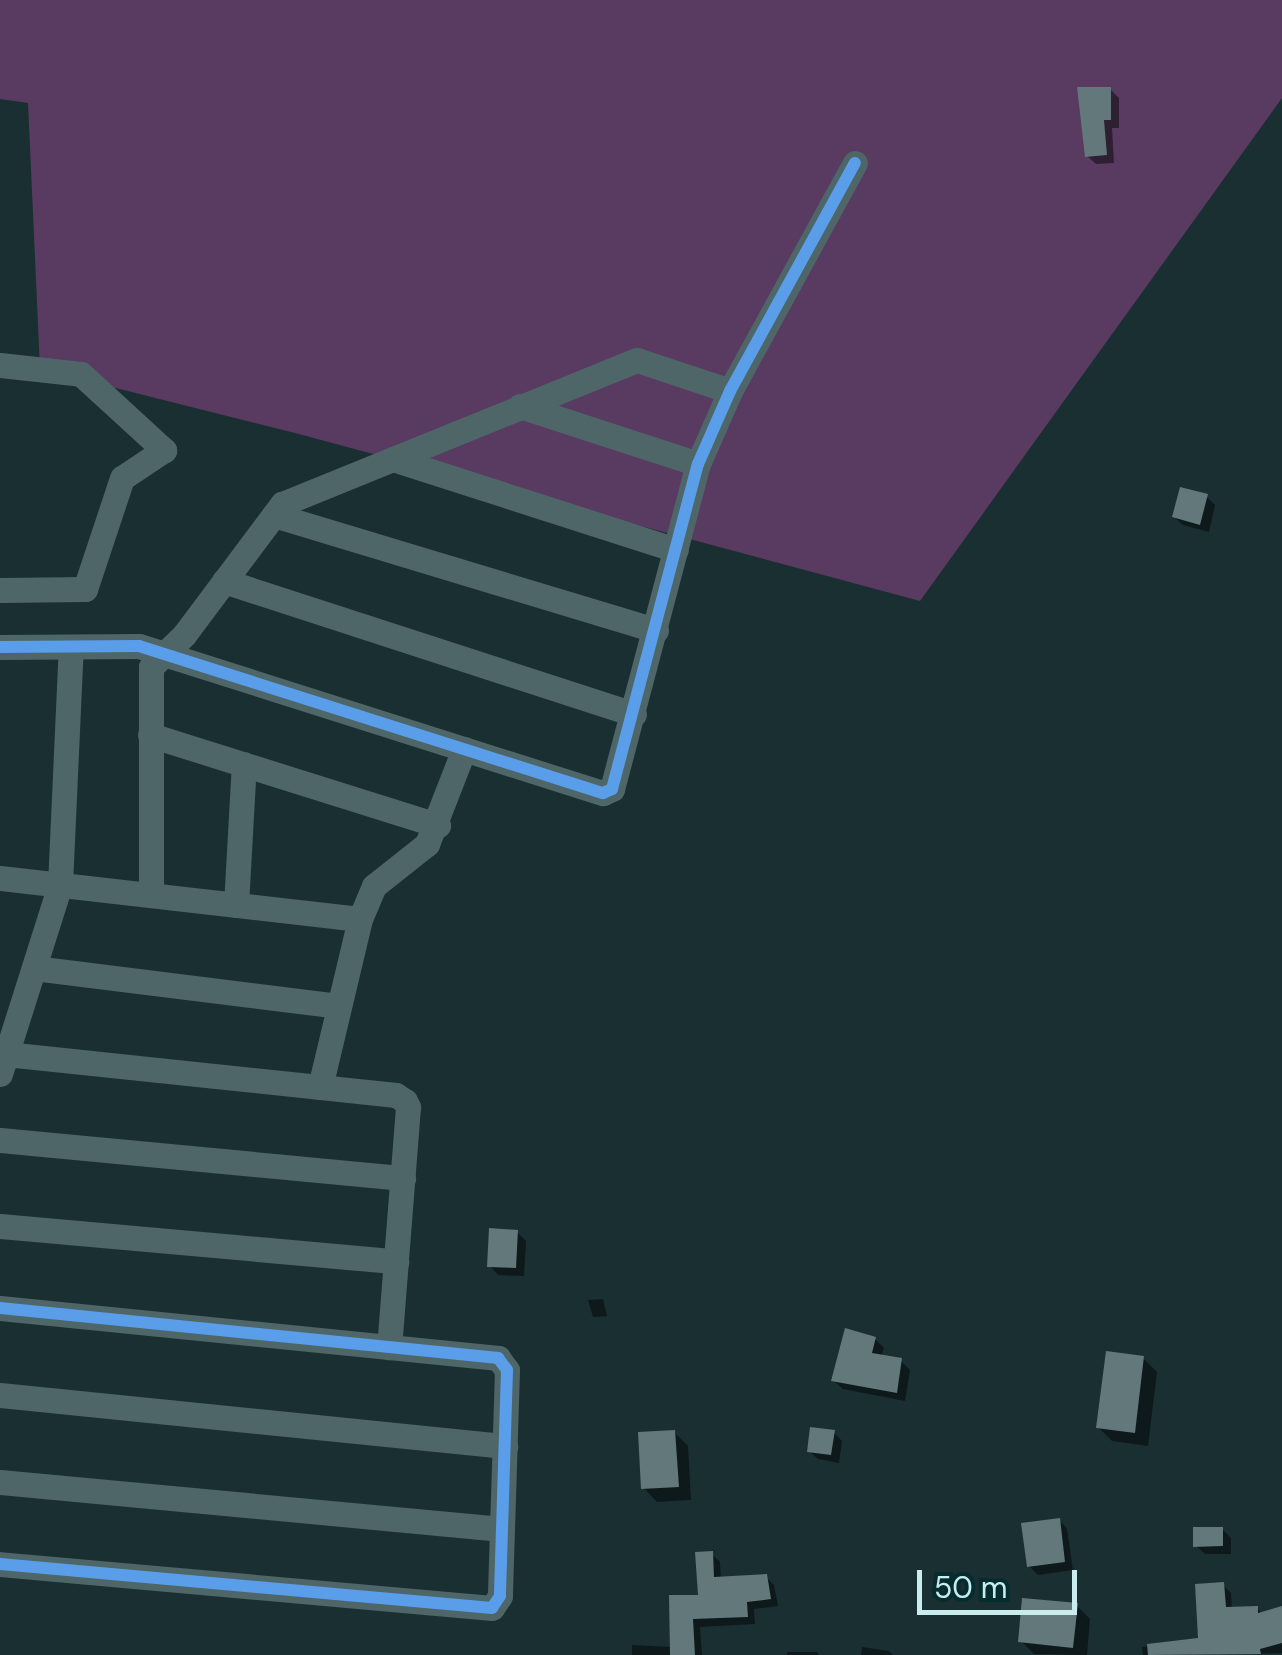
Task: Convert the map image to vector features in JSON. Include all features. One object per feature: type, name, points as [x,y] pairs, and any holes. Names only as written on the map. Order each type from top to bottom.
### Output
[{"type":"street","points":[[0,647],[140,646],[604,793],[616,784],[698,464],[730,392],[855,163]]},
{"type":"street","points":[[151,895],[151,667],[224,581],[282,504],[636,360],[730,392]]},
{"type":"street","points":[[0,365],[81,374],[164,450],[122,478],[85,589],[0,590]]},
{"type":"street","points":[[520,406],[698,464]]},
{"type":"street","points":[[392,459],[676,550]]},
{"type":"street","points":[[274,514],[656,630]]},
{"type":"street","points":[[224,581],[634,714]]},
{"type":"street","points":[[72,646],[60,885],[3,1064],[320,1088],[404,1100],[408,1107],[390,1347]]},
{"type":"street","points":[[150,735],[438,825]]},
{"type":"street","points":[[320,1088],[360,919],[374,886],[427,844],[438,825],[464,749]]},
{"type":"street","points":[[236,905],[244,764]]},
{"type":"street","points":[[0,878],[360,919]]},
{"type":"street","points":[[34,968],[339,1006]]},
{"type":"street","points":[[0,1140],[402,1178]]},
{"type":"street","points":[[0,1226],[396,1261]]},
{"type":"street","points":[[0,1308],[498,1358],[508,1370],[500,1596],[492,1608],[0,1564]]},
{"type":"street","points":[[0,1395],[505,1446]]},
{"type":"street","points":[[0,1482],[502,1529]]},
{"type":"shaded area","points":[[0,0],[1282,0],[1282,98],[920,601],[295,433],[40,369],[28,103],[0,99]]},
{"type":"building","points":[[1077,87],[1111,87],[1111,120],[1104,120],[1107,155],[1085,157]]},
{"type":"building","points":[[1180,487],[1208,494],[1200,525],[1172,517]]},
{"type":"building","points":[[489,1228],[518,1230],[516,1268],[487,1267]]},
{"type":"building","points":[[845,1328],[876,1337],[872,1353],[902,1358],[897,1393],[831,1381]]},
{"type":"building","points":[[1106,1351],[1144,1356],[1135,1433],[1096,1428]]},
{"type":"building","points":[[810,1427],[835,1430],[831,1455],[807,1452]]},
{"type":"building","points":[[675,1430],[679,1487],[641,1489],[638,1432]]},
{"type":"building","points":[[1060,1518],[1065,1562],[1027,1567],[1021,1523]]},
{"type":"building","points":[[1193,1527],[1223,1527],[1223,1546],[1193,1547]]},
{"type":"building","points":[[713,1551],[714,1577],[767,1574],[771,1599],[747,1602],[748,1617],[693,1619],[695,1655],[670,1655],[669,1595],[698,1595],[695,1552]]},
{"type":"building","points":[[1224,1582],[1226,1607],[1258,1606],[1258,1613],[1282,1606],[1282,1643],[1260,1649],[1261,1654],[1148,1655],[1147,1644],[1198,1638],[1195,1584]]},
{"type":"building","points":[[1022,1598],[1078,1603],[1073,1648],[1018,1642]]},
{"type":"cycle path","points":[[0,647],[139,646],[603,793],[612,789],[698,464],[730,391],[855,163]]},
{"type":"cycle path","points":[[0,1308],[498,1358],[507,1370],[500,1596],[492,1608],[0,1564]]}]
